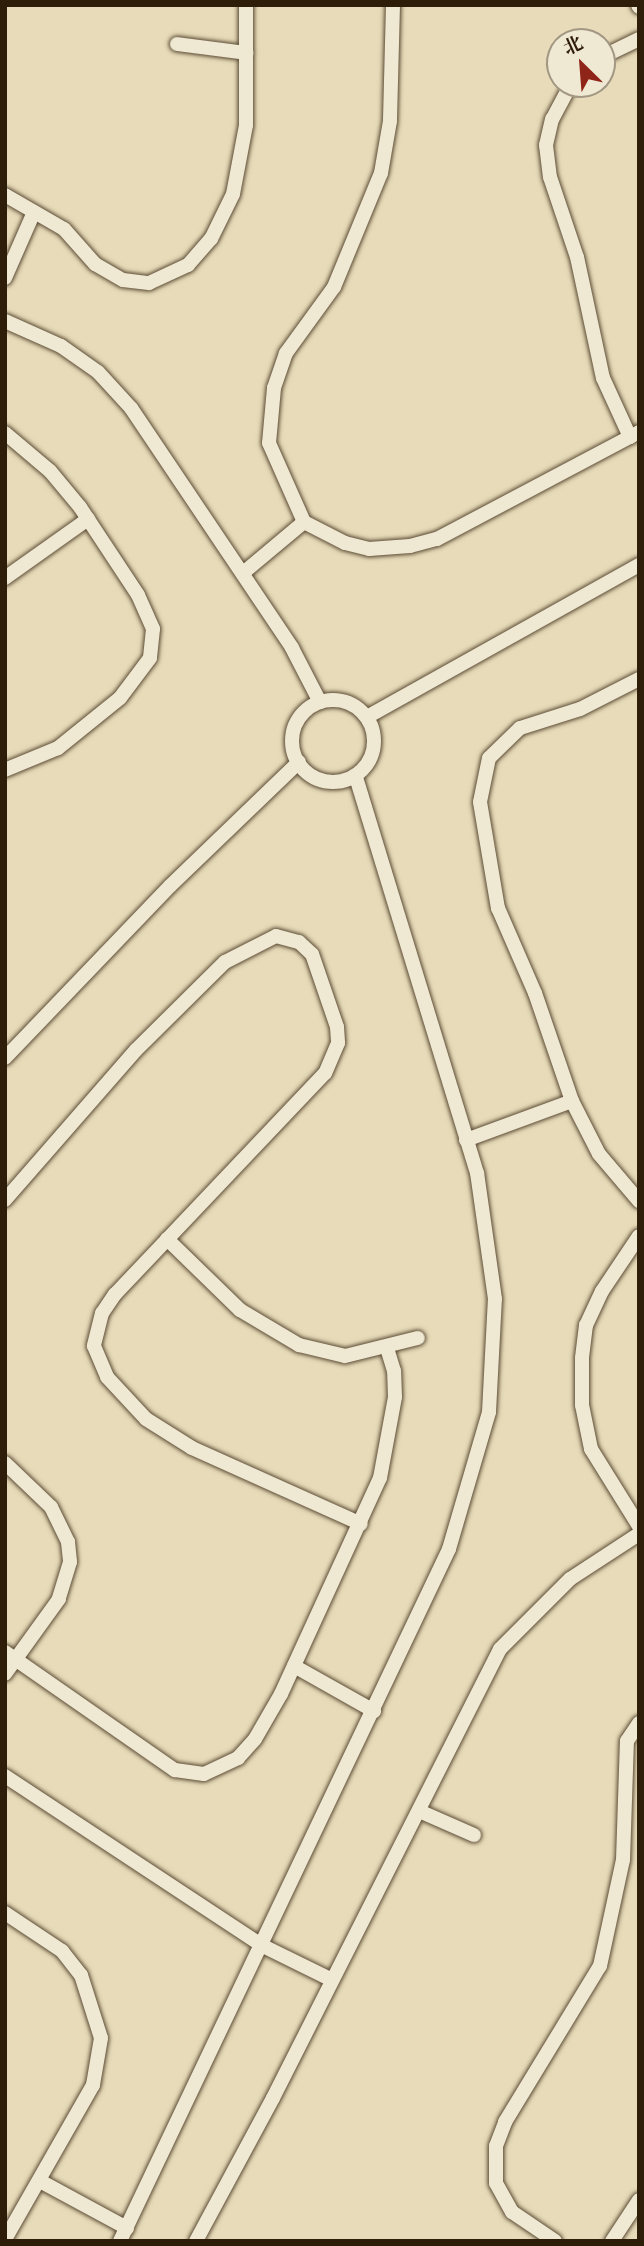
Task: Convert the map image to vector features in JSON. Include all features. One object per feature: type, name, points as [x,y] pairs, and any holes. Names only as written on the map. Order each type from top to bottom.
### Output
[{"type":"street","points":[[5,195],[64,229],[95,264],[123,280],[149,283],[188,265],[211,239],[233,194],[246,125],[246,5]]},
{"type":"street","points":[[393,5],[390,121],[381,173],[334,287],[286,353],[274,388],[269,443],[304,522],[345,543],[369,549],[410,546],[437,539],[634,435],[604,378],[577,257],[551,177],[546,145],[552,119],[563,98]]},
{"type":"street","points":[[616,50],[639,39]]},
{"type":"street","points":[[177,44],[246,53]]},
{"type":"street","points":[[5,278],[34,212]]},
{"type":"street","points":[[5,321],[61,346],[98,372],[176,469],[292,648],[320,702]]},
{"type":"street","points":[[5,433],[50,471],[88,519],[148,613],[153,629],[150,658],[120,698],[93,723],[40,758],[5,770]]},
{"type":"street","points":[[5,578],[88,519]]},
{"type":"street","points":[[243,573],[304,522]]},
{"type":"street","points":[[366,717],[639,565]]},
{"type":"street","points":[[639,679],[580,709],[520,727],[489,758],[480,802],[498,908],[536,993],[572,1101],[599,1154],[639,1201]]},
{"type":"street","points":[[320,702],[346,702],[366,717],[374,742],[372,755],[355,775],[328,782],[315,778],[299,762],[292,745],[293,731],[299,718],[320,702]]},
{"type":"street","points":[[5,1058],[170,886],[299,762]]},
{"type":"street","points":[[40,2181],[123,2234],[449,1549],[489,1412],[495,1299],[477,1172],[355,775]]},
{"type":"street","points":[[5,1200],[136,1050],[225,962],[263,940],[287,937],[312,954],[334,1011],[338,1043],[331,1061],[102,1313],[94,1346],[107,1377],[146,1419],[192,1448],[361,1524]]},
{"type":"street","points":[[466,1140],[572,1101]]},
{"type":"street","points":[[639,1237],[602,1291],[586,1325],[582,1358],[582,1405],[591,1449],[639,1526]]},
{"type":"street","points":[[167,1239],[240,1310],[299,1346],[336,1356],[387,1348],[418,1338]]},
{"type":"street","points":[[10,1655],[154,1758],[188,1774],[223,1768],[238,1758],[255,1739],[294,1666],[380,1478],[391,1431],[394,1370],[387,1348]]},
{"type":"street","points":[[5,1463],[51,1507],[68,1542],[70,1562],[59,1599],[10,1655],[5,1674]]},
{"type":"street","points":[[196,2241],[500,1649],[569,1579],[639,1534]]},
{"type":"street","points":[[294,1666],[374,1711]]},
{"type":"street","points":[[555,2241],[512,2212],[496,2183],[496,2146],[505,2122],[600,1966],[623,1860],[627,1741],[639,1723]]},
{"type":"street","points":[[5,1776],[261,1945],[332,1980]]},
{"type":"street","points":[[419,1811],[474,1835]]},
{"type":"street","points":[[5,1913],[62,1951],[80,1975],[102,2038],[93,2085],[5,2239]]},
{"type":"street","points":[[612,2241],[639,2200]]}]
